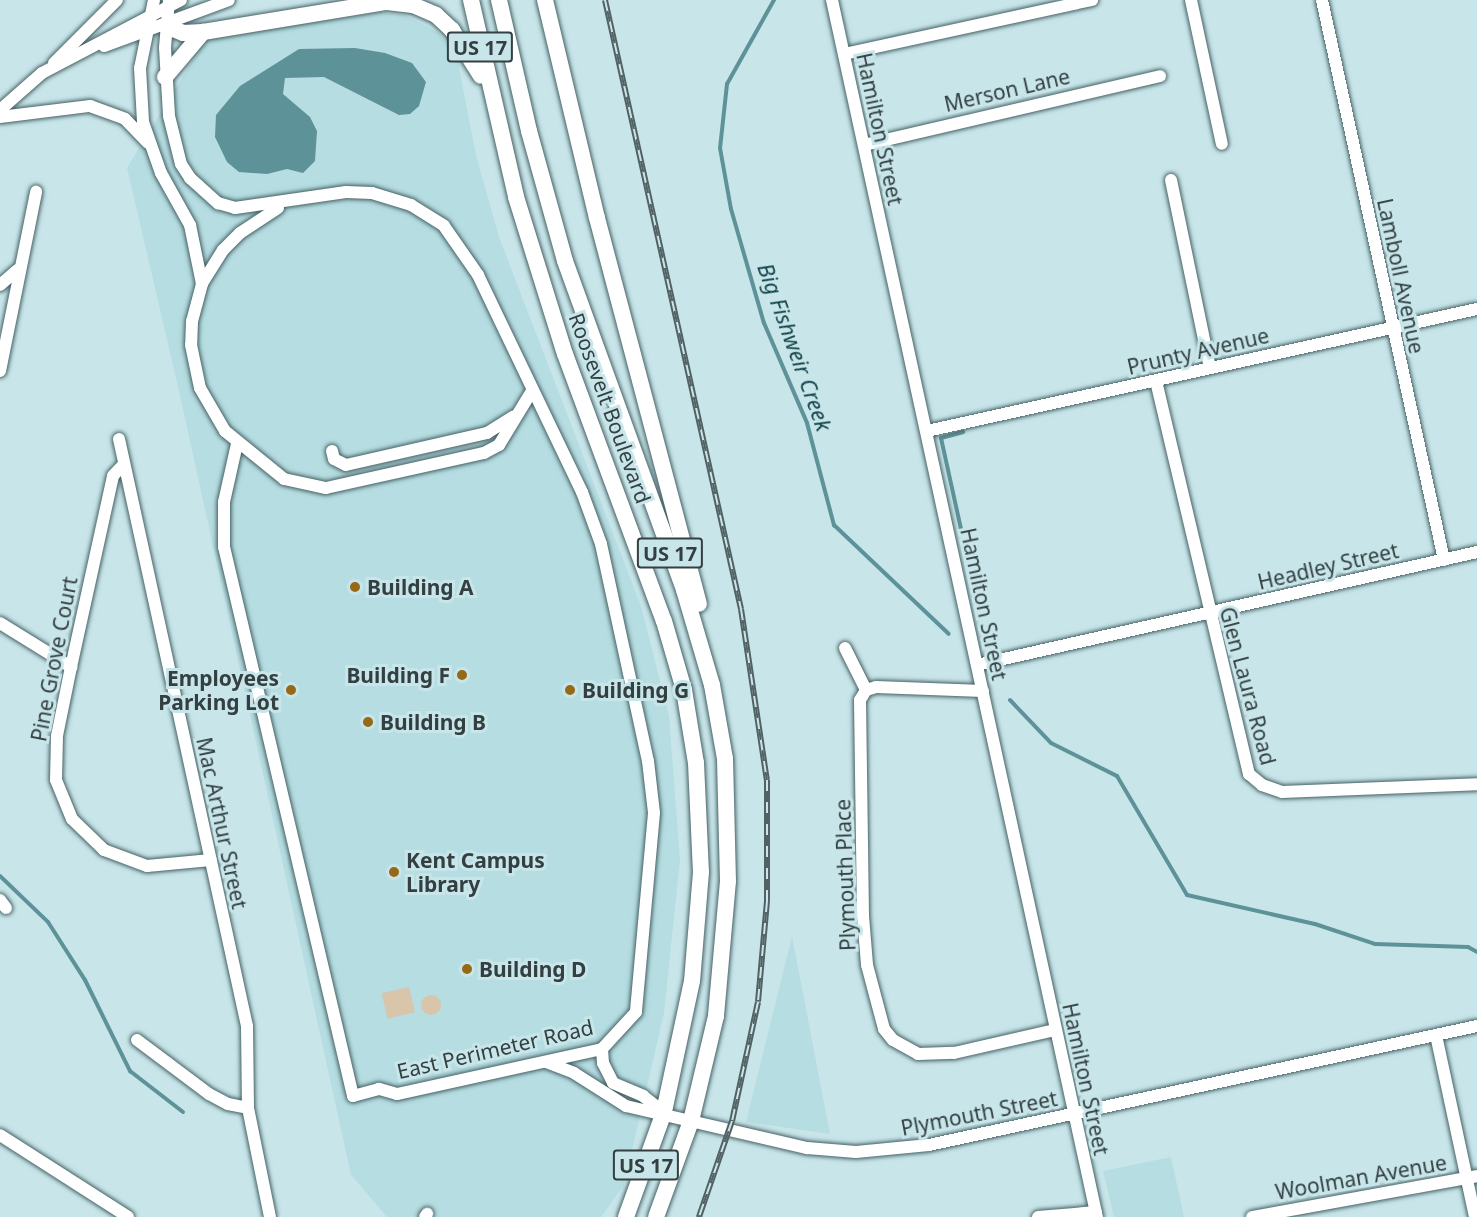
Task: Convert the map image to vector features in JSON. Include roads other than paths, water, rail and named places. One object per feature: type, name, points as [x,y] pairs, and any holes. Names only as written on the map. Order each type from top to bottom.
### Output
[{"type":"highway","name":"Roosevelt Boulevard","points":[[471,0],[490,93],[547,300],[664,621],[692,731],[699,796],[700,903],[692,981],[664,1112],[626,1217]]},
{"type":"highway","name":"Roosevelt Boulevard","points":[[499,0],[529,131],[565,261],[684,590],[712,685],[726,769],[728,891],[716,1016],[691,1120],[656,1217]]},
{"type":"highway","points":[[545,0],[597,218],[690,568],[712,685]]},
{"type":"highway","points":[[166,26],[183,33],[203,32],[387,2],[414,5],[436,15],[452,30],[490,93]]},
{"type":"highway","points":[[165,76],[203,32]]},
{"type":"street","points":[[0,111],[117,0]]},
{"type":"street","points":[[149,144],[140,82],[146,33],[154,0]]},
{"type":"street","points":[[42,73],[81,54],[168,3],[181,0]]},
{"type":"street","points":[[81,54],[166,26],[229,0]]},
{"type":"street","name":"Hamilton Street","points":[[832,0],[1096,1215]]},
{"type":"street","points":[[844,54],[1092,0]]},
{"type":"street","points":[[1191,0],[1222,144]]},
{"type":"street","name":"Lamboll Avenue","points":[[1322,0],[1444,560]]},
{"type":"street","points":[[168,3],[165,76],[169,116],[181,164],[203,192],[218,203],[235,208],[297,201]]},
{"type":"street","name":"Merson Lane","points":[[864,145],[1160,76]]},
{"type":"street","points":[[0,117],[90,106],[125,119],[149,144],[190,225],[202,284]]},
{"type":"street","points":[[1171,180],[1210,368]]},
{"type":"street","points":[[0,371],[17,270],[36,192]]},
{"type":"street","name":"East Perimeter Road","points":[[237,444],[224,502],[224,547],[353,1096],[379,1089],[397,1094],[602,1048],[636,1012],[652,850],[653,783],[595,526],[478,275],[444,226],[411,205],[372,193],[346,192],[297,201]]},
{"type":"street","points":[[297,201],[256,219],[223,250],[202,284],[191,331],[194,372],[206,402],[237,444],[284,479],[326,488],[484,453],[499,446],[532,391]]},
{"type":"street","points":[[0,285],[17,270]]},
{"type":"street","name":"Prunty Avenue","points":[[927,431],[1477,309]]},
{"type":"street","name":"Glen Laura Road","points":[[1156,381],[1208,614],[1243,758],[1249,774],[1262,785],[1282,792],[1477,784]]},
{"type":"street","points":[[332,451],[334,459],[346,465],[487,433],[502,427],[520,410]]},
{"type":"street","name":"Mac Arthur Street","points":[[119,438],[247,1026],[248,1107],[270,1217]]},
{"type":"street","name":"Pine Grove Court","points":[[124,464],[113,476],[71,667],[54,758],[56,780],[72,819],[104,850],[126,860],[167,867],[211,860]]},
{"type":"street","name":"Headley Street","points":[[977,665],[1477,552]]},
{"type":"street","points":[[0,623],[71,667]]},
{"type":"street","points":[[845,648],[866,690],[876,687],[982,691]]},
{"type":"street","name":"Plymouth Place","points":[[866,690],[858,713],[864,807],[863,916],[867,964],[884,1029],[904,1049],[932,1055],[1055,1030]]},
{"type":"street","name":"Plymouth Street","points":[[664,1112],[807,1148],[856,1152],[929,1144],[1477,1026]]},
{"type":"street","points":[[1436,1035],[1472,1177],[1475,1217]]},
{"type":"street","points":[[137,1040],[209,1094],[228,1104],[248,1107]]},
{"type":"street","points":[[602,1048],[603,1063],[613,1083],[643,1096],[664,1112]]},
{"type":"street","points":[[545,1062],[574,1073],[626,1106],[664,1112]]},
{"type":"street","points":[[0,1135],[128,1217]]},
{"type":"street","name":"Woolman Avenue","points":[[1252,1217],[1472,1177]]},
{"type":"street","points":[[1038,1217],[1096,1215]]},
{"type":"waterway","name":"Big Fishweir Creek","points":[[774,0],[727,84],[720,148],[731,209],[764,323],[807,423],[834,525],[949,634]]},
{"type":"waterway","points":[[961,529],[941,438],[963,432]]},
{"type":"waterway","points":[[1010,700],[1051,743],[1117,776],[1187,895],[1315,924],[1375,944],[1468,947],[1477,952]]},
{"type":"waterway","points":[[0,876],[48,922],[85,980],[130,1071],[183,1112]]},
{"type":"railway","points":[[605,0],[741,609],[767,780],[767,901],[758,1002],[732,1121],[699,1217]]},
{"type":"place","name":"Building A","points":[[355,587]]},
{"type":"place","name":"Building F","points":[[462,675]]},
{"type":"place","name":"Employees Parking Lot","points":[[291,690]]},
{"type":"place","name":"Building G","points":[[570,690]]},
{"type":"place","name":"Building B","points":[[368,722]]},
{"type":"place","name":"Kent Campus Library","points":[[394,872]]},
{"type":"place","name":"Building D","points":[[467,969]]}]
